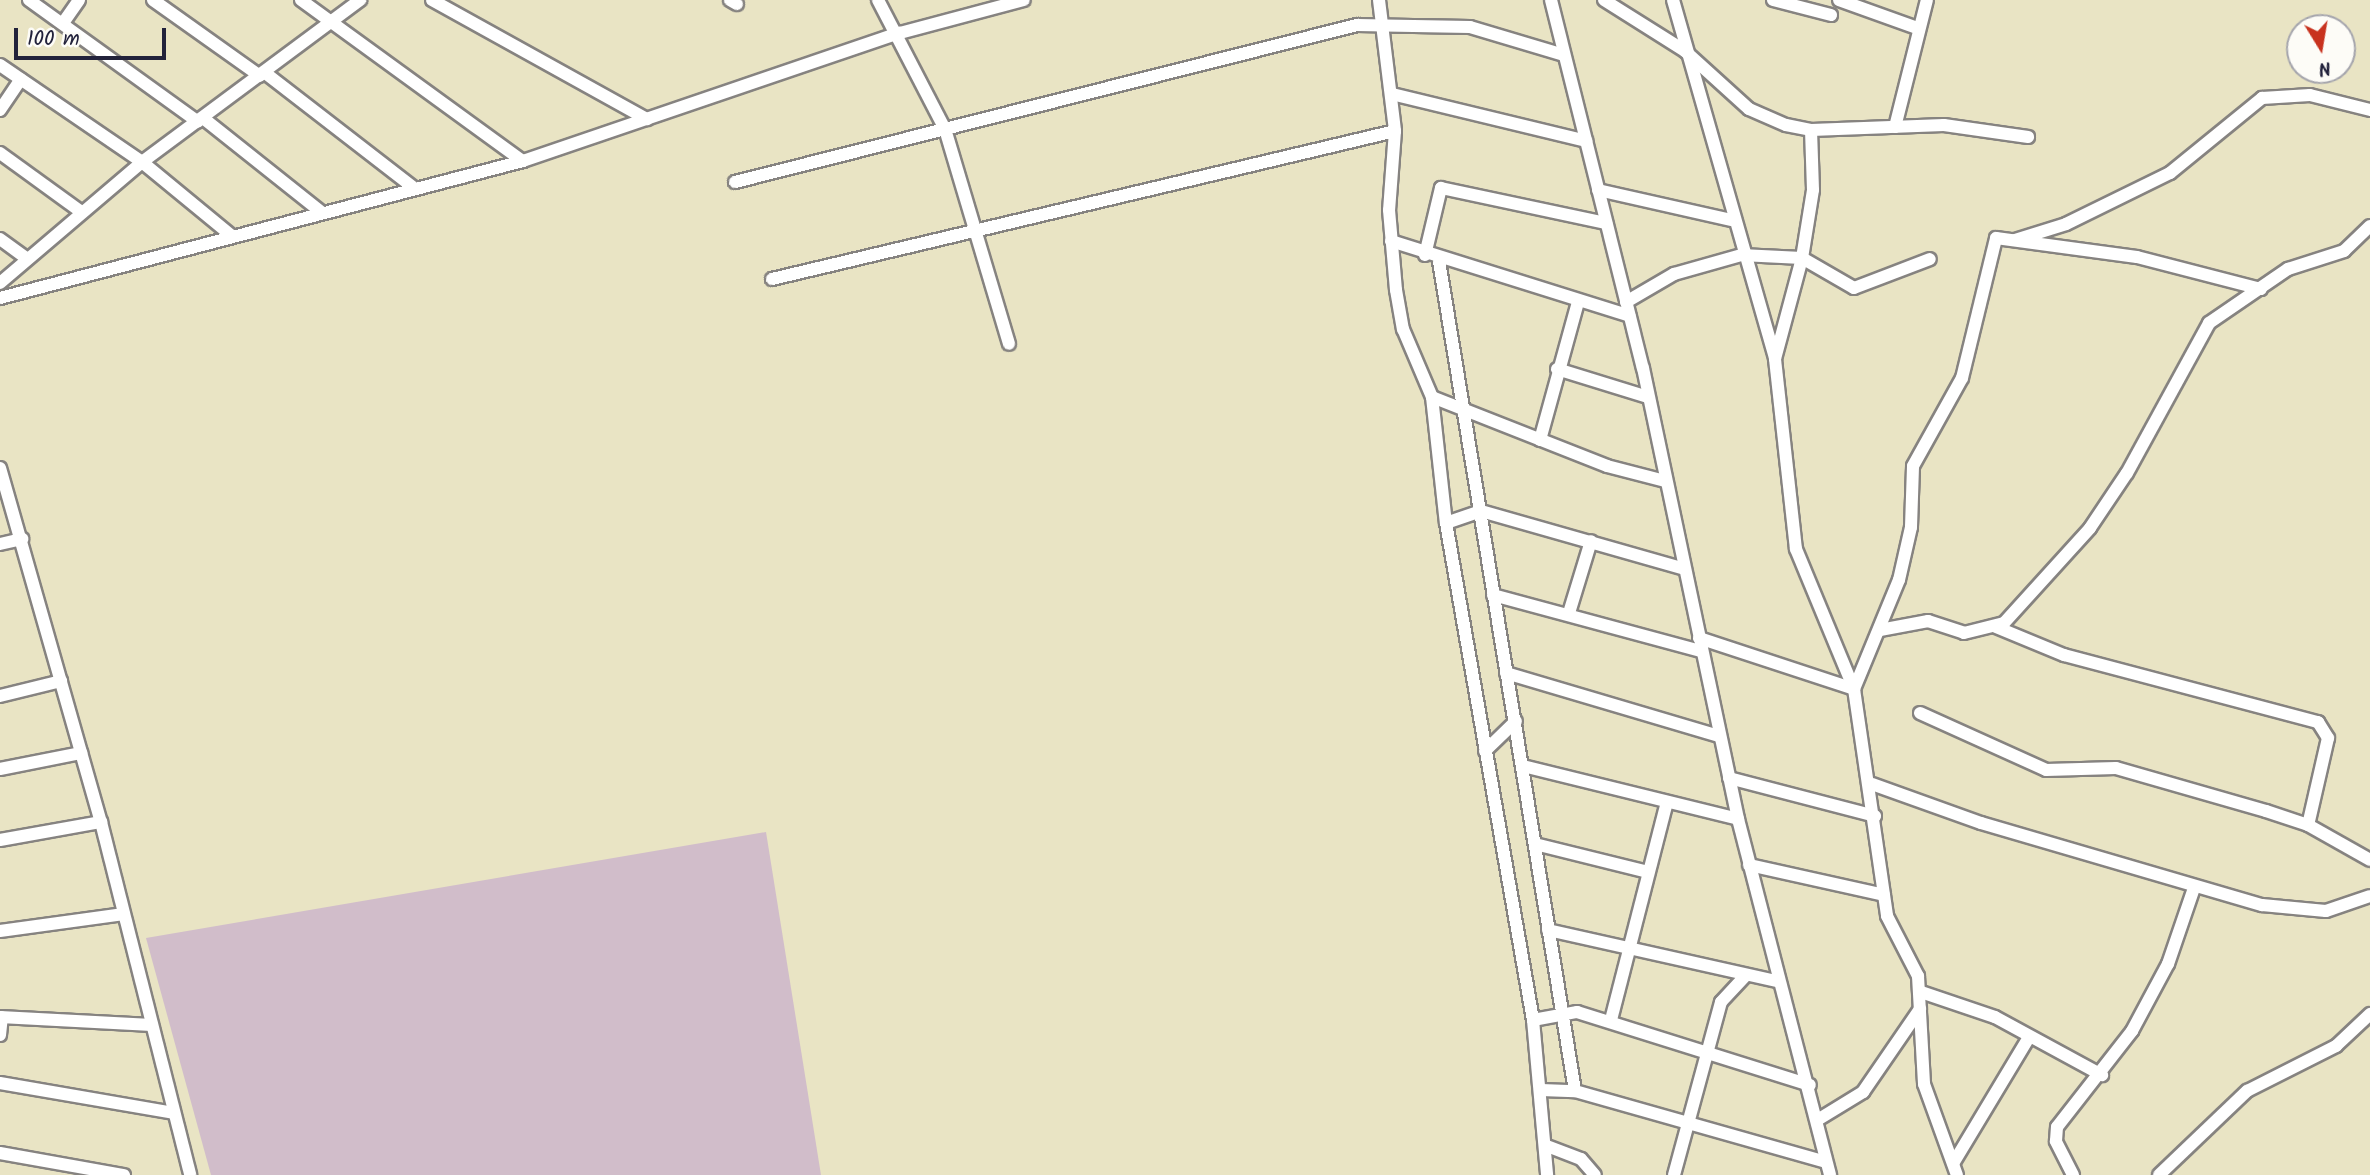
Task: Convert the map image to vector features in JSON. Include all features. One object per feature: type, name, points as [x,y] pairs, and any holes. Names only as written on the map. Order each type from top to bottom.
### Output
[{"type":"street","points":[[29,0],[200,120],[321,212]]},
{"type":"street","points":[[63,23],[79,0]]},
{"type":"street","points":[[152,0],[262,74],[413,187]]},
{"type":"street","points":[[301,0],[523,161]]},
{"type":"street","points":[[0,283],[80,211],[142,162],[360,0]]},
{"type":"street","points":[[432,0],[647,119]]},
{"type":"street","points":[[878,0],[900,33],[945,129],[1009,344]]},
{"type":"street","points":[[0,298],[413,187],[523,161],[900,33],[1024,0]]},
{"type":"street","points":[[1379,0],[1395,131],[1391,241],[1403,329],[1432,397],[1446,523],[1533,1020],[1548,1146],[1548,1175]]},
{"type":"street","points":[[1541,1090],[1575,1091],[1689,1121],[1828,1169],[1819,1119],[1777,981],[1738,819],[1630,316],[1551,0]]},
{"type":"street","points":[[1604,0],[1685,51],[1749,109],[1811,130],[1989,128],[2028,137]]},
{"type":"street","points":[[1673,0],[1731,220],[1775,359],[1796,549],[1854,689],[1871,784],[1884,895],[1893,932],[1910,959],[1921,992],[1924,1084],[1956,1168]]},
{"type":"street","points":[[1773,0],[1831,15]]},
{"type":"street","points":[[1839,0],[1917,28]]},
{"type":"street","points":[[1895,127],[1917,28],[1927,0]]},
{"type":"street","points":[[736,182],[1357,25],[1470,27],[1564,55]]},
{"type":"street","points":[[0,65],[142,162],[232,236]]},
{"type":"street","points":[[0,110],[21,79]]},
{"type":"street","points":[[1392,94],[1586,141]]},
{"type":"street","points":[[2015,240],[2077,219],[2170,173],[2262,98],[2310,95],[2370,110]]},
{"type":"street","points":[[1775,359],[1802,258],[1813,190],[1811,130]]},
{"type":"street","points":[[772,279],[974,227],[1395,131]]},
{"type":"street","points":[[0,153],[80,211]]},
{"type":"street","points":[[1425,255],[1441,188],[1606,223]]},
{"type":"street","points":[[1598,190],[1731,220]]},
{"type":"street","points":[[1996,627],[2090,528],[2208,323],[2305,262],[2344,251],[2370,226]]},
{"type":"street","points":[[1854,689],[1880,631],[1911,527],[1913,466],[1962,378],[1996,238],[2137,257],[2261,289]]},
{"type":"street","points":[[0,239],[26,258]]},
{"type":"street","points":[[1391,241],[1439,261],[1630,316]]},
{"type":"street","points":[[1626,302],[1674,274],[1741,255],[1802,258],[1854,288],[1930,259]]},
{"type":"street","points":[[1439,261],[1467,411],[1493,595],[1516,721],[1575,1091]]},
{"type":"street","points":[[1540,440],[1578,302]]},
{"type":"street","points":[[1558,369],[1648,397]]},
{"type":"street","points":[[1432,397],[1540,440],[1665,481]]},
{"type":"street","points":[[0,468],[101,822],[190,1175]]},
{"type":"street","points":[[1446,523],[1481,511],[1685,569]]},
{"type":"street","points":[[0,544],[22,539]]},
{"type":"street","points":[[1569,613],[1591,541]]},
{"type":"street","points":[[1493,595],[1700,645],[1854,689]]},
{"type":"street","points":[[1880,631],[1910,621],[1964,633],[1996,627],[2064,655],[2318,722],[2328,738],[2308,825]]},
{"type":"street","points":[[1506,673],[1719,736]]},
{"type":"street","points":[[0,696],[61,681]]},
{"type":"street","points":[[1920,713],[2046,770],[2116,768],[2308,825],[2370,860]]},
{"type":"street","points":[[1485,751],[1516,721]]},
{"type":"street","points":[[0,769],[81,753]]},
{"type":"street","points":[[1523,766],[1738,819]]},
{"type":"street","points":[[1729,778],[1875,816]]},
{"type":"street","points":[[1871,784],[2194,888],[2295,912],[2326,911],[2370,895]]},
{"type":"street","points":[[1611,1020],[1667,802]]},
{"type":"street","points":[[0,840],[101,822]]},
{"type":"street","points":[[1535,844],[1648,872]]},
{"type":"street","points":[[1749,865],[1884,895]]},
{"type":"street","points":[[2073,1175],[2055,1134],[2102,1075],[2168,964],[2194,888]]},
{"type":"street","points":[[0,931],[124,914]]},
{"type":"street","points":[[1548,930],[1629,945],[1745,976],[1777,981]]},
{"type":"street","points":[[1674,1175],[1720,1002],[1745,976]]},
{"type":"street","points":[[1921,992],[1986,1013],[2028,1039],[2102,1075]]},
{"type":"street","points":[[1819,1119],[1863,1092],[1920,1009]]},
{"type":"street","points":[[1533,1020],[1564,1012],[1611,1020],[1708,1049],[1810,1085]]},
{"type":"street","points":[[0,1035],[1,1017],[152,1025]]},
{"type":"street","points":[[2159,1175],[2247,1091],[2336,1046],[2367,1019]]},
{"type":"street","points":[[1956,1168],[2028,1039]]},
{"type":"street","points":[[0,1083],[173,1112]]},
{"type":"street","points":[[1548,1146],[1581,1160],[1595,1175]]},
{"type":"street","points":[[0,1153],[123,1175]]},
{"type":"shaded area","points":[[766,832],[821,1175],[211,1175],[146,938]]}]
